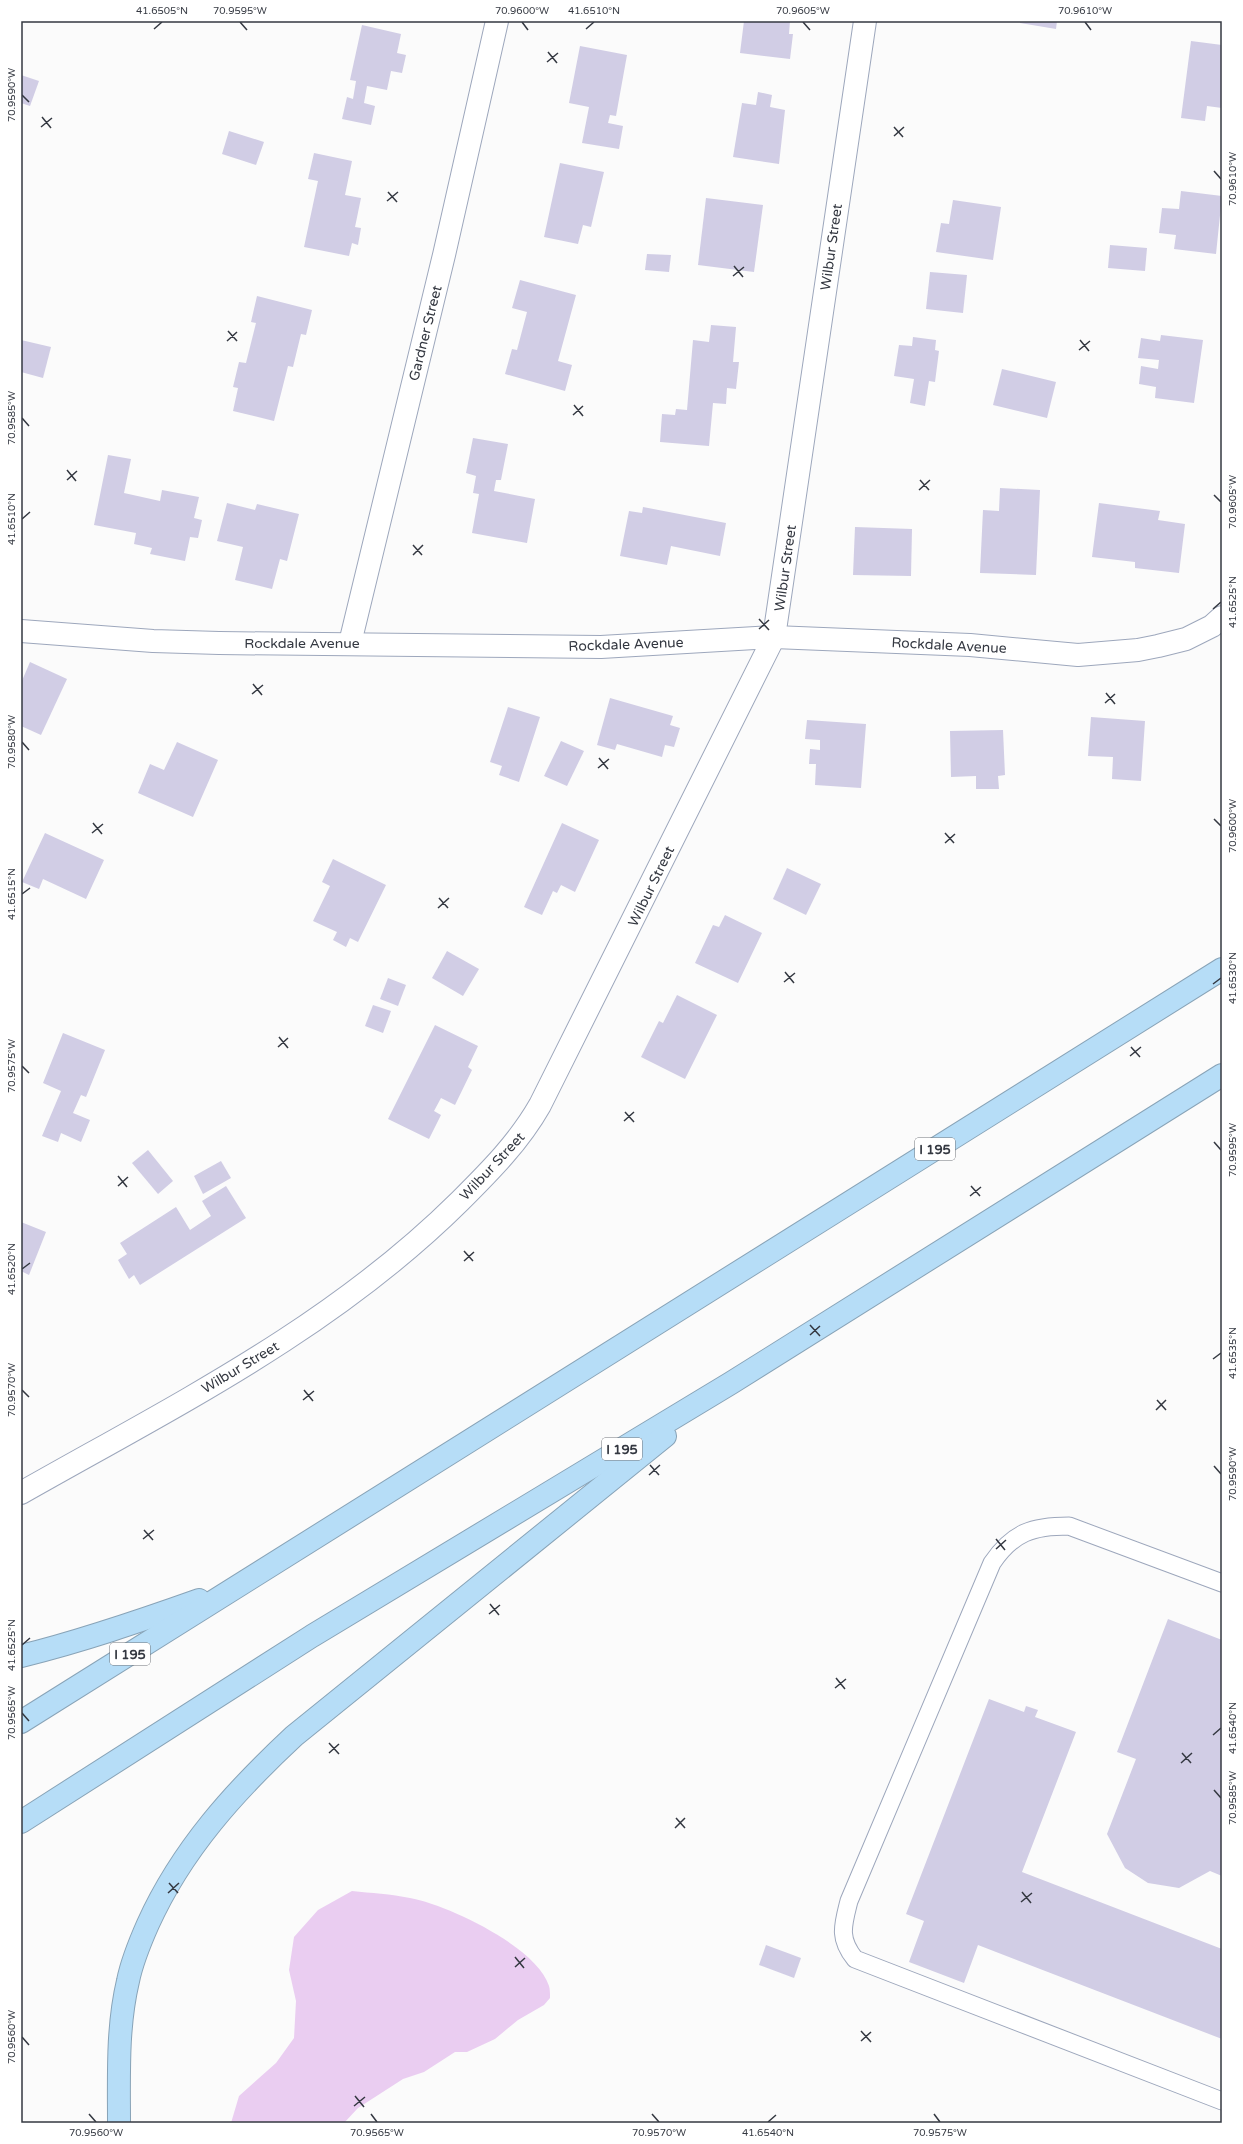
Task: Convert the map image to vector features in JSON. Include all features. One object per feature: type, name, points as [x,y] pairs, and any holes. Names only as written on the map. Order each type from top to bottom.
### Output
[{"type":"highway","name":"I 195","points":[[21,1722],[1222,969]]},
{"type":"highway","name":"I 195","points":[[21,1822],[312,1636],[731,1383],[1222,1075]]},
{"type":"highway","points":[[119,2123],[121,2025],[128,1981],[140,1943],[156,1906],[176,1871],[199,1837],[226,1804],[254,1773],[294,1736],[731,1383]]},
{"type":"highway","points":[[21,1656],[128,1626],[240,1585]]},
{"type":"street","name":"Gardner Street","points":[[350,644],[444,255],[497,21]]},
{"type":"street","name":"Wilbur Street","points":[[21,1493],[155,1418],[269,1350],[329,1312],[386,1269],[412,1246],[507,1153],[528,1128],[774,637],[865,21]]},
{"type":"street","name":"Rockdale Avenue","points":[[21,631],[160,641],[601,647],[774,637],[970,645],[1078,655],[1138,650],[1186,639],[1212,626],[1222,617]]},
{"type":"lane","points":[[1222,1583],[1069,1526],[1049,1526],[1036,1529],[1017,1536],[1003,1547],[992,1563],[849,1901],[843,1938],[846,1948],[855,1959],[1222,2101]]},
{"type":"shaded area","points":[[352,1891],[410,1898],[426,1902],[446,1909],[489,1930],[510,1943],[528,1957],[541,1971],[549,1986],[550,1998],[544,2005],[518,2020],[495,2039],[467,2052],[455,2052],[424,2072],[403,2079],[358,2108],[344,2123],[231,2123],[239,2096],[276,2063],[294,2038],[296,2001],[289,1970],[294,1937],[318,1910]]},
{"type":"building","points":[[744,21],[790,21],[789,34],[793,34],[790,59],[740,53]]},
{"type":"building","points":[[1020,21],[1057,21],[1056,29],[1020,23]]},
{"type":"building","points":[[362,25],[401,34],[397,53],[406,55],[402,73],[391,71],[387,90],[367,86],[364,103],[375,106],[371,125],[342,119],[347,97],[353,99],[356,81],[350,80]]},
{"type":"building","points":[[1191,41],[1222,45],[1222,108],[1207,106],[1205,121],[1181,118]]},
{"type":"building","points":[[580,46],[627,55],[616,116],[610,115],[608,123],[623,126],[619,149],[582,143],[589,107],[569,103]]},
{"type":"building","points":[[21,75],[39,81],[30,106],[21,103]]},
{"type":"building","points":[[758,92],[772,95],[770,107],[785,110],[779,164],[733,157],[742,103],[756,105]]},
{"type":"building","points":[[229,131],[264,142],[256,165],[222,154]]},
{"type":"building","points":[[314,153],[352,161],[345,195],[361,198],[355,227],[361,228],[358,245],[352,243],[349,256],[304,247],[318,181],[308,179]]},
{"type":"building","points":[[560,163],[604,172],[591,227],[583,225],[578,244],[544,237]]},
{"type":"building","points":[[1181,191],[1222,196],[1216,254],[1174,249],[1176,235],[1159,233],[1162,208],[1179,209]]},
{"type":"building","points":[[706,198],[763,205],[754,272],[698,265]]},
{"type":"building","points":[[953,200],[1001,207],[993,260],[936,252],[941,223],[949,224]]},
{"type":"building","points":[[1110,245],[1147,248],[1145,271],[1108,268]]},
{"type":"building","points":[[647,254],[671,255],[669,272],[645,270]]},
{"type":"building","points":[[930,272],[967,275],[963,313],[926,309]]},
{"type":"building","points":[[520,280],[576,295],[558,361],[572,365],[565,391],[505,374],[512,349],[517,350],[527,312],[512,308]]},
{"type":"building","points":[[257,296],[312,310],[306,335],[301,334],[293,367],[288,366],[274,421],[233,411],[238,388],[233,387],[239,362],[246,363],[256,323],[251,322]]},
{"type":"building","points":[[711,325],[736,327],[733,362],[739,362],[736,389],[727,388],[726,404],[713,403],[709,446],[660,442],[662,414],[675,415],[676,409],[687,410],[693,340],[709,342]]},
{"type":"building","points":[[1161,335],[1203,340],[1194,403],[1155,398],[1156,387],[1139,384],[1141,366],[1158,369],[1159,360],[1138,358],[1141,338],[1160,341]]},
{"type":"building","points":[[913,337],[936,340],[935,350],[939,351],[935,382],[929,381],[925,406],[910,403],[914,379],[894,376],[899,345],[912,346]]},
{"type":"building","points":[[21,340],[51,347],[43,378],[21,372]]},
{"type":"building","points":[[1002,369],[1056,382],[1047,418],[993,405]]},
{"type":"building","points":[[473,438],[508,444],[501,480],[496,480],[494,491],[535,499],[527,543],[472,533],[479,494],[473,493],[476,476],[466,473]]},
{"type":"building","points":[[108,455],[131,459],[124,493],[160,501],[162,490],[199,497],[194,518],[202,520],[198,538],[190,537],[185,561],[150,554],[152,548],[134,544],[136,533],[94,525]]},
{"type":"building","points":[[1000,488],[1040,490],[1036,575],[980,573],[983,510],[999,511]]},
{"type":"building","points":[[227,503],[255,510],[257,504],[299,514],[287,561],[280,559],[272,589],[235,580],[243,547],[217,541]]},
{"type":"building","points":[[1099,503],[1160,511],[1158,520],[1185,524],[1179,573],[1135,568],[1135,562],[1092,557]]},
{"type":"building","points":[[643,507],[726,523],[720,556],[671,546],[667,565],[620,556],[629,511],[642,513]]},
{"type":"building","points":[[855,527],[912,529],[911,576],[853,575]]},
{"type":"building","points":[[30,662],[67,679],[41,735],[21,726],[21,683]]},
{"type":"building","points":[[610,698],[673,716],[670,725],[680,728],[674,747],[665,745],[662,757],[617,744],[615,750],[597,745]]},
{"type":"building","points":[[508,707],[540,717],[519,782],[499,775],[502,766],[490,762]]},
{"type":"building","points":[[1091,717],[1145,721],[1141,781],[1112,779],[1113,757],[1088,756]]},
{"type":"building","points":[[807,720],[866,724],[861,788],[815,785],[816,764],[809,764],[810,749],[820,750],[820,740],[805,739]]},
{"type":"building","points":[[1003,730],[1005,775],[998,776],[999,789],[976,789],[976,776],[951,777],[950,731]]},
{"type":"building","points":[[561,741],[584,751],[567,786],[544,776]]},
{"type":"building","points":[[177,742],[218,760],[193,817],[138,793],[150,764],[164,770]]},
{"type":"building","points":[[562,823],[599,840],[575,892],[561,885],[557,893],[553,891],[542,915],[524,907]]},
{"type":"building","points":[[45,833],[104,860],[86,899],[43,879],[39,889],[22,882]]},
{"type":"building","points":[[333,859],[386,885],[358,942],[350,938],[346,947],[333,940],[337,932],[313,921],[330,886],[322,882]]},
{"type":"building","points":[[787,868],[821,884],[806,915],[773,899]]},
{"type":"building","points":[[725,915],[762,933],[738,983],[695,963],[713,925],[719,927]]},
{"type":"building","points":[[447,951],[479,969],[463,996],[432,978]]},
{"type":"building","points":[[388,978],[406,985],[398,1006],[380,999]]},
{"type":"building","points":[[677,995],[717,1015],[685,1079],[641,1057],[659,1021],[663,1023]]},
{"type":"building","points":[[373,1005],[391,1011],[383,1033],[365,1026]]},
{"type":"building","points":[[435,1025],[478,1046],[468,1067],[472,1070],[455,1105],[441,1098],[434,1111],[441,1115],[429,1139],[388,1119]]},
{"type":"building","points":[[63,1033],[105,1050],[86,1097],[81,1095],[73,1113],[90,1120],[81,1142],[61,1133],[58,1142],[42,1136],[61,1091],[43,1083]]},
{"type":"building","points":[[148,1150],[173,1181],[158,1194],[132,1163]]},
{"type":"building","points":[[221,1161],[231,1178],[203,1194],[194,1176]]},
{"type":"building","points":[[226,1186],[246,1218],[140,1285],[134,1275],[129,1279],[118,1260],[127,1254],[120,1243],[176,1207],[190,1230],[211,1216],[202,1201]]},
{"type":"building","points":[[21,1222],[46,1232],[29,1275],[21,1271]]},
{"type":"building","points":[[1168,1619],[1222,1640],[1222,1876],[1210,1871],[1179,1888],[1148,1883],[1125,1868],[1107,1834],[1136,1759],[1117,1752]]},
{"type":"building","points":[[989,1699],[1024,1712],[1026,1706],[1038,1710],[1035,1717],[1076,1732],[1022,1872],[1222,1949],[1222,2039],[978,1945],[964,1983],[909,1962],[924,1921],[906,1914]]},
{"type":"building","points":[[766,1945],[801,1958],[794,1978],[759,1965]]}]
